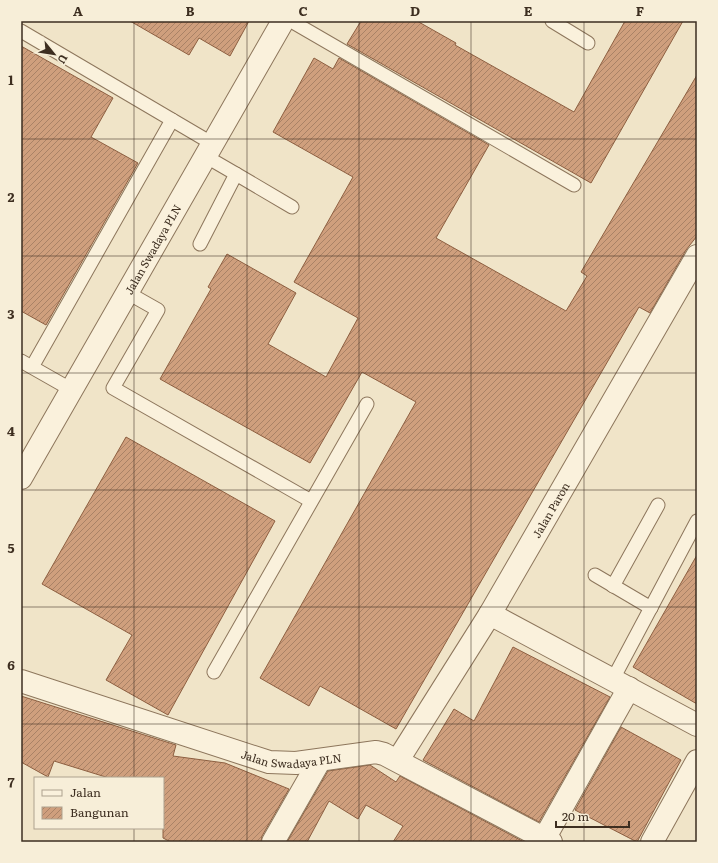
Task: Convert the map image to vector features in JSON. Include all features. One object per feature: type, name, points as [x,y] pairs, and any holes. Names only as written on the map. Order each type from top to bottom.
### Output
[{"type":"street","name":"Jalan Swadaya PLN","points":[[21,478],[283,21]]},
{"type":"street","name":"Jalan Paron","points":[[398,760],[490,614],[697,256]]},
{"type":"street","points":[[490,614],[697,725]]},
{"type":"street","name":"Jalan Swadaya PLN","points":[[21,681],[269,762],[296,763],[376,752],[398,760],[548,840]]},
{"type":"street","points":[[548,840],[621,684]]},
{"type":"street","points":[[273,842],[320,760]]},
{"type":"street","points":[[652,842],[697,761]]},
{"type":"lane","points":[[291,21],[574,185]]},
{"type":"lane","points":[[552,21],[588,42]]},
{"type":"lane","points":[[21,31],[172,120],[236,174],[292,207]]},
{"type":"lane","points":[[72,390],[26,364],[172,120]]},
{"type":"lane","points":[[200,244],[236,174]]},
{"type":"lane","points":[[128,293],[158,310],[114,388],[311,501]]},
{"type":"lane","points":[[214,672],[367,404]]},
{"type":"lane","points":[[613,586],[658,505]]},
{"type":"lane","points":[[621,684],[650,608],[697,521]]},
{"type":"lane","points":[[595,574],[650,608]]},
{"type":"building","points":[[130,21],[249,21],[230,56],[199,38],[189,55]]},
{"type":"building","points":[[361,21],[417,21],[456,43],[455,45],[574,112],[625,21],[683,21],[591,183],[347,44]]},
{"type":"building","points":[[21,46],[113,98],[91,137],[138,163],[46,325],[21,311]]},
{"type":"building","points":[[314,58],[333,69],[339,58],[489,145],[436,238],[566,311],[587,276],[581,272],[697,75],[697,236],[686,250],[650,313],[639,307],[396,729],[320,686],[309,706],[260,678],[416,402],[362,372],[310,463],[160,379],[211,289],[208,287],[227,254],[296,293],[268,344],[326,377],[358,318],[294,282],[353,177],[273,132]]},
{"type":"building","points":[[126,437],[275,521],[168,715],[106,680],[132,635],[42,584]]},
{"type":"building","points":[[697,555],[697,704],[633,667]]},
{"type":"building","points":[[513,647],[610,697],[539,822],[423,760],[454,709],[474,721]]},
{"type":"building","points":[[21,696],[176,745],[173,756],[225,763],[289,789],[262,836],[261,842],[171,842],[163,838],[164,777],[106,777],[54,761],[48,777],[21,762]]},
{"type":"building","points":[[621,727],[681,760],[637,842],[575,810]]},
{"type":"building","points":[[370,765],[396,782],[400,776],[524,842],[393,842],[403,826],[366,805],[358,819],[329,801],[307,842],[287,842],[328,771]]}]
